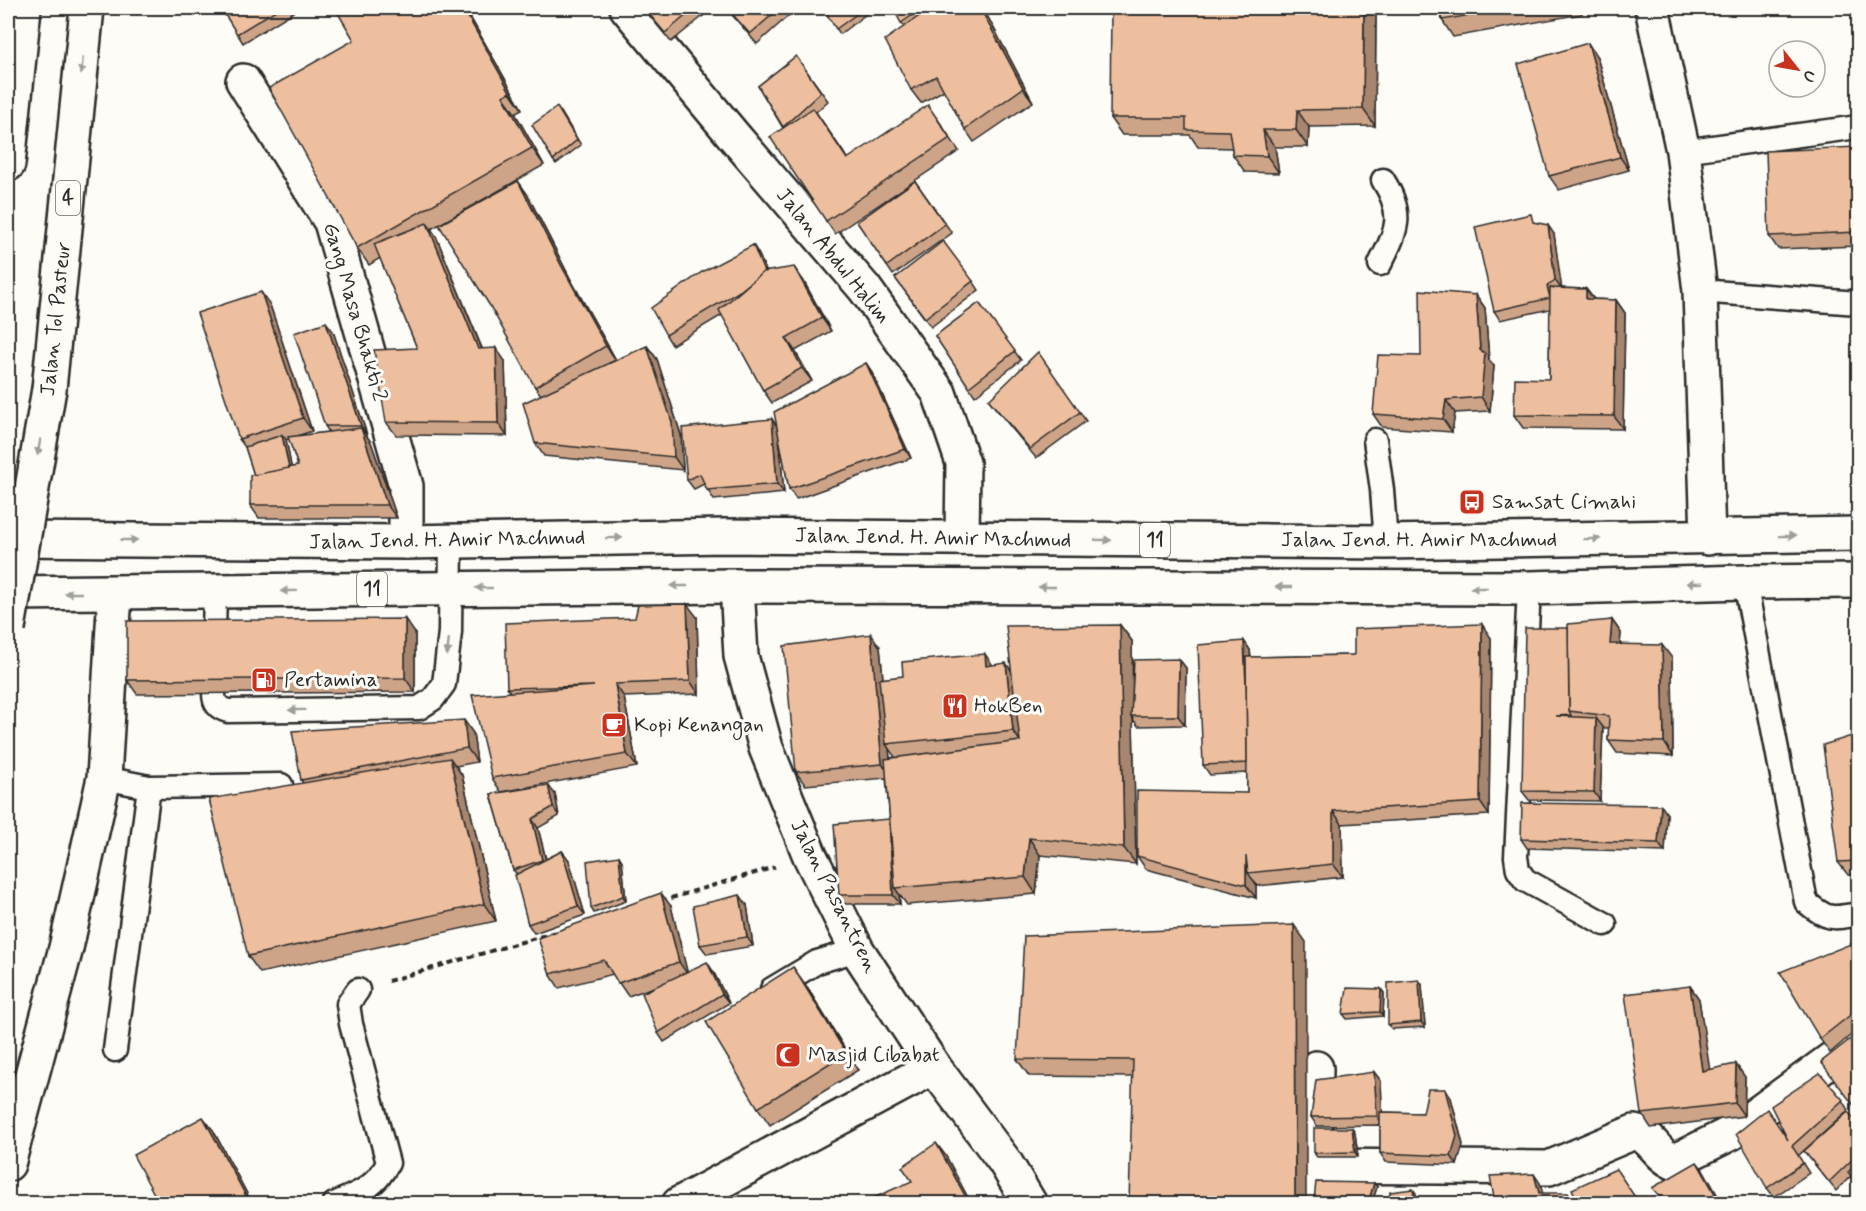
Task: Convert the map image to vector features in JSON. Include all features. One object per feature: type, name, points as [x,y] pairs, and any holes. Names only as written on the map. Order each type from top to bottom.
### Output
[{"type":"main road","points":[[8,164],[24,8]]},
{"type":"main road","name":"Jalan Tol Pasteur","points":[[8,628],[49,389],[87,8]]},
{"type":"main road","name":"Jalan Abdul Halim","points":[[627,8],[865,289],[939,393],[963,463],[962,538]]},
{"type":"main road","points":[[1652,8],[1683,151],[1700,291],[1708,538]]},
{"type":"main road","name":"Gang Masa Bhakti 2","points":[[243,81],[331,222],[406,486],[406,542]]},
{"type":"main road","name":"Jalan Jend. H. Amir Machmud","points":[[8,539],[406,542],[724,536],[1386,542],[1858,534]]},
{"type":"main road","name":"11","points":[[8,593],[737,586],[1529,588],[1858,581]]},
{"type":"main road","name":"Jalan Pasantren","points":[[737,586],[741,656],[766,748],[810,856],[857,950],[934,1067],[1005,1162],[1030,1203]]},
{"type":"main road","points":[[8,1164],[66,948],[104,778],[115,593]]},
{"type":"main road","points":[[1314,1166],[1549,1168],[1634,1132],[1643,1134],[1664,1158],[1673,1162],[1731,1133],[1858,1040]]},
{"type":"main road","points":[[679,1203],[934,1067]]},
{"type":"main road","points":[[1314,1203],[1316,1068]]},
{"type":"lane","points":[[1683,151],[1858,127]]},
{"type":"lane","points":[[1380,264],[1398,220],[1394,197],[1383,180]]},
{"type":"lane","points":[[1700,291],[1858,303]]},
{"type":"lane","points":[[1375,440],[1386,542]]},
{"type":"lane","points":[[214,693],[214,700],[219,708],[228,711],[419,708],[433,699],[444,684],[450,632],[451,541]]},
{"type":"lane","points":[[1745,582],[1806,902],[1820,914],[1833,918],[1858,914]]},
{"type":"lane","points":[[1529,588],[1516,857],[1518,870],[1525,880],[1605,924]]},
{"type":"lane","points":[[214,634],[215,592]]},
{"type":"lane","points":[[104,778],[149,787],[281,786]]},
{"type":"lane","points":[[115,1050],[149,787]]},
{"type":"lane","points":[[751,1002],[817,962],[857,950]]},
{"type":"lane","points":[[334,1203],[362,1192],[380,1178],[388,1163],[351,1024],[348,1004],[358,990]]},
{"type":"path","points":[[652,903],[810,856]]},
{"type":"path","points":[[358,990],[561,930]]},
{"type":"building","points":[[221,8],[279,8],[237,34]]},
{"type":"building","points":[[335,8],[463,8],[510,92],[503,96],[532,148],[357,248],[269,88],[354,40]]},
{"type":"building","points":[[644,8],[695,8],[665,33]]},
{"type":"building","points":[[727,8],[780,8],[750,34]]},
{"type":"building","points":[[823,8],[865,8],[836,29]]},
{"type":"building","points":[[893,8],[923,8],[901,23]]},
{"type":"building","points":[[931,8],[980,8],[1023,88],[965,129],[936,76],[911,90],[885,40]]},
{"type":"building","points":[[1111,8],[1364,8],[1363,109],[1297,110],[1296,130],[1263,130],[1267,156],[1233,155],[1229,131],[1186,130],[1186,118],[1110,118]]},
{"type":"building","points":[[1439,8],[1512,8],[1442,20]]},
{"type":"building","points":[[1588,43],[1620,157],[1549,176],[1518,64]]},
{"type":"building","points":[[796,56],[821,92],[783,127],[758,86]]},
{"type":"building","points":[[928,105],[950,138],[826,221],[770,137],[813,108],[847,159]]},
{"type":"building","points":[[557,107],[577,140],[553,160],[532,125]]},
{"type":"building","points":[[1858,147],[1858,232],[1769,236],[1766,151]]},
{"type":"building","points":[[518,181],[606,346],[535,387],[490,306],[439,225]]},
{"type":"building","points":[[915,181],[945,224],[887,266],[857,222]]},
{"type":"building","points":[[1531,214],[1533,222],[1548,225],[1555,280],[1547,286],[1550,298],[1494,311],[1475,227]]},
{"type":"building","points":[[427,223],[478,349],[496,348],[498,423],[386,422],[374,350],[417,348],[374,244]]},
{"type":"building","points":[[943,241],[973,281],[925,318],[895,278]]},
{"type":"building","points":[[753,245],[764,272],[740,291],[666,335],[651,308],[702,272]]},
{"type":"building","points":[[794,267],[822,318],[786,338],[802,368],[763,390],[719,310],[763,272]]},
{"type":"building","points":[[1550,288],[1586,289],[1586,299],[1616,300],[1614,416],[1514,415],[1515,378],[1549,379]]},
{"type":"building","points":[[1420,290],[1476,295],[1480,350],[1485,353],[1481,397],[1446,400],[1443,419],[1373,414],[1378,355],[1421,356]]},
{"type":"building","points":[[261,292],[303,418],[239,439],[197,313]]},
{"type":"building","points":[[979,303],[1015,351],[969,387],[935,336]]},
{"type":"building","points":[[326,322],[361,426],[325,426],[294,333]]},
{"type":"building","points":[[647,346],[672,422],[674,457],[535,443],[523,403]]},
{"type":"building","points":[[1038,352],[1080,412],[1030,449],[989,400]]},
{"type":"building","points":[[866,363],[905,449],[789,489],[774,412]]},
{"type":"building","points":[[772,419],[777,484],[707,490],[700,474],[687,480],[682,428]]},
{"type":"building","points":[[361,428],[387,505],[250,505],[250,475],[298,466],[288,437]]},
{"type":"building","points":[[282,435],[289,468],[254,475],[245,447]]},
{"type":"building","points":[[687,604],[690,681],[615,684],[627,754],[492,778],[472,695],[594,686],[507,688],[505,623],[635,618],[638,605]]},
{"type":"building","points":[[405,619],[405,678],[127,680],[127,621]]},
{"type":"building","points":[[1612,620],[1610,644],[1662,645],[1664,742],[1608,740],[1609,716],[1569,711],[1568,624]]},
{"type":"building","points":[[1482,624],[1480,802],[1333,811],[1333,864],[1248,873],[1246,856],[1246,885],[1137,856],[1137,791],[1247,793],[1246,657],[1354,655],[1354,629]]},
{"type":"building","points":[[1120,625],[1124,848],[1029,838],[1025,877],[895,888],[885,759],[1020,741],[1006,626]]},
{"type":"building","points":[[1525,628],[1568,628],[1569,711],[1571,715],[1556,716],[1596,718],[1594,792],[1522,791]]},
{"type":"building","points":[[871,634],[882,764],[796,772],[784,646]]},
{"type":"building","points":[[1244,641],[1247,763],[1203,765],[1198,645]]},
{"type":"building","points":[[985,654],[986,666],[1006,663],[1013,731],[886,744],[879,679],[903,676],[902,662]]},
{"type":"building","points":[[1179,659],[1178,716],[1131,716],[1134,660]]},
{"type":"building","points":[[464,720],[467,748],[301,780],[292,731]]},
{"type":"building","points":[[1858,734],[1858,861],[1838,862],[1823,745]]},
{"type":"building","points":[[450,758],[484,904],[248,956],[209,799]]},
{"type":"building","points":[[548,785],[553,807],[532,819],[542,860],[513,870],[491,794]]},
{"type":"building","points":[[1522,803],[1661,805],[1658,843],[1521,839]]},
{"type":"building","points":[[889,819],[893,895],[839,895],[834,824]]},
{"type":"building","points":[[562,851],[578,906],[528,924],[515,875]]},
{"type":"building","points":[[619,856],[623,896],[591,908],[587,861]]},
{"type":"building","points":[[661,893],[679,962],[618,983],[604,960],[550,974],[538,938]]},
{"type":"building","points":[[740,895],[747,937],[700,945],[693,906]]},
{"type":"building","points":[[1294,925],[1295,1203],[1129,1203],[1133,1060],[1017,1059],[1024,936]]},
{"type":"building","points":[[1858,941],[1858,1009],[1820,1039],[1780,972]]},
{"type":"building","points":[[707,962],[722,994],[658,1033],[642,993]]},
{"type":"building","name":"Masjid Cibabat","points":[[793,967],[846,1053],[758,1108],[706,1022]]},
{"type":"building","points":[[1419,980],[1421,1022],[1388,1025],[1388,983]]},
{"type":"building","points":[[1690,986],[1702,1071],[1736,1064],[1735,1103],[1642,1114],[1625,994]]},
{"type":"building","points":[[1347,988],[1381,989],[1380,1012],[1343,1014]]},
{"type":"building","points":[[1858,1033],[1858,1111],[1821,1062]]},
{"type":"building","points":[[1374,1072],[1377,1116],[1311,1117],[1316,1080]]},
{"type":"building","points":[[1820,1073],[1843,1100],[1792,1146],[1803,1163],[1767,1188],[1736,1134],[1767,1109],[1788,1140],[1771,1106]]},
{"type":"building","points":[[1428,1089],[1445,1089],[1457,1136],[1451,1156],[1380,1153],[1380,1112],[1423,1113]]},
{"type":"building","points":[[1848,1112],[1858,1123],[1858,1154],[1829,1182],[1804,1151]]},
{"type":"building","points":[[203,1117],[246,1196],[232,1203],[159,1203],[133,1155]]},
{"type":"building","points":[[1314,1128],[1352,1128],[1355,1152],[1314,1153]]},
{"type":"building","points":[[936,1143],[969,1203],[862,1203],[912,1181],[902,1167]]},
{"type":"building","points":[[1697,1162],[1720,1203],[1666,1203],[1652,1188]]},
{"type":"building","points":[[1858,1163],[1858,1184],[1848,1172]]},
{"type":"building","points":[[1616,1169],[1639,1203],[1579,1203],[1572,1189]]},
{"type":"building","points":[[1534,1174],[1539,1193],[1568,1193],[1574,1203],[1495,1203],[1490,1176]]},
{"type":"building","points":[[1316,1182],[1374,1183],[1368,1203],[1343,1203],[1344,1199],[1314,1200]]},
{"type":"building","points":[[1413,1189],[1415,1203],[1389,1203],[1390,1192]]},
{"type":"place","name":"Samsat Cimahi","points":[[1472,502]]},
{"type":"place","name":"Pertamina","points":[[264,680]]},
{"type":"place","name":"HokBen","points":[[955,706]]},
{"type":"place","name":"Kopi Kenangan","points":[[614,725]]},
{"type":"place","name":"Masjid Cibabat","points":[[788,1055]]}]
